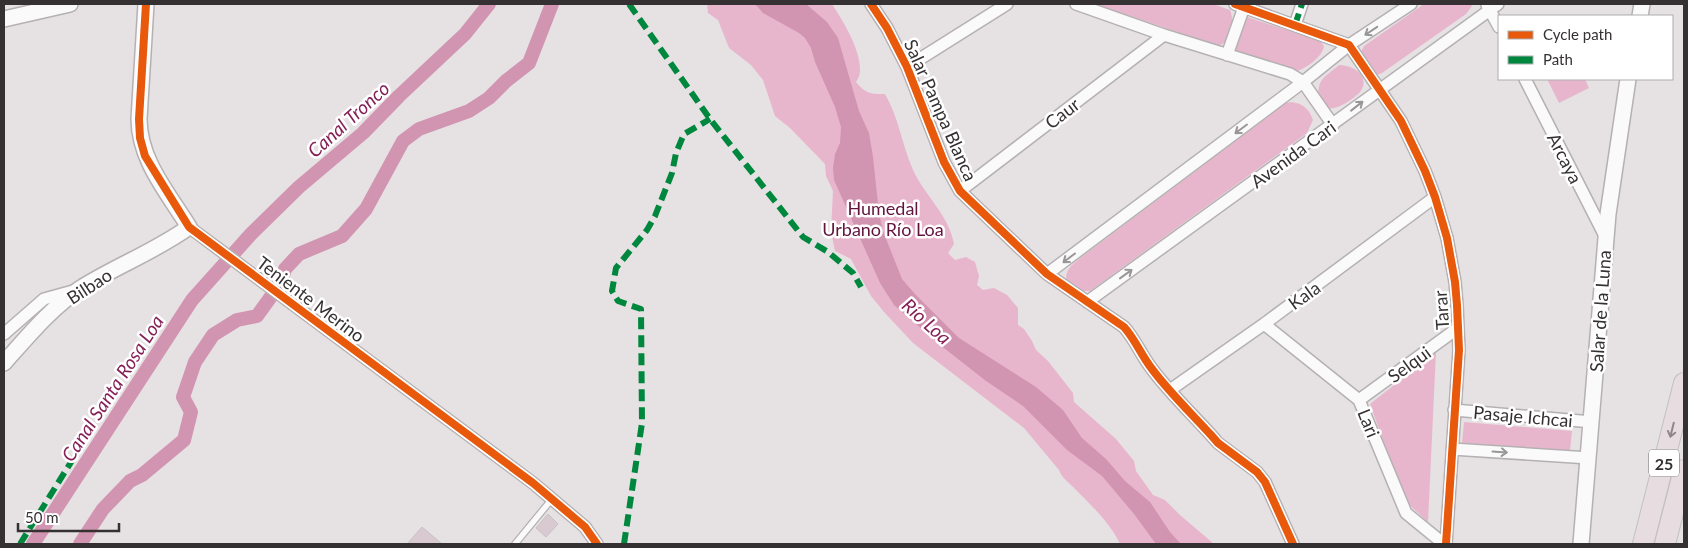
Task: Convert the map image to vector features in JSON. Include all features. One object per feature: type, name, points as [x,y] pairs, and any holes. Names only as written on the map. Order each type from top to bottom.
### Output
[{"type":"highway","name":"25","points":[[1643,544],[1684,383]]},
{"type":"highway","name":"25","points":[[1665,544],[1684,470]]},
{"type":"street","points":[[4,19],[47,7],[70,4]]},
{"type":"street","name":"Teniente Merino","points":[[146,4],[139,119],[140,138],[150,164],[188,227],[533,482],[585,527],[597,544]]},
{"type":"street","name":"Salar Pampa Blanca","points":[[871,4],[887,28],[907,67],[944,162],[960,191],[1048,274],[1124,327],[1150,366],[1218,443],[1257,472],[1265,482],[1293,544]]},
{"type":"street","points":[[907,67],[1007,4]]},
{"type":"street","points":[[1076,4],[1164,35],[1290,74],[1303,82],[1333,125]]},
{"type":"street","points":[[1295,25],[1302,4]]},
{"type":"street","points":[[1048,274],[1303,82],[1349,45],[1411,4]]},
{"type":"street","points":[[1227,55],[1240,5],[1349,45]]},
{"type":"street","points":[[1492,6],[1498,24]]},
{"type":"street","name":"Avenida Cari","points":[[1087,302],[1333,125],[1492,6]]},
{"type":"street","name":"Caur","points":[[960,191],[1164,35]]},
{"type":"street","name":"Tarar","points":[[1349,45],[1401,121],[1414,146],[1435,197],[1451,259],[1456,290],[1458,350],[1445,544]]},
{"type":"street","name":"Arcaya","points":[[1526,80],[1606,238]]},
{"type":"street","name":"Salar de la Luna","points":[[1581,544],[1606,238],[1628,80]]},
{"type":"street","name":"Kala","points":[[1170,390],[1264,324],[1435,197]]},
{"type":"street","name":"Bilbao","points":[[4,363],[39,324],[79,290],[176,236],[188,227]]},
{"type":"street","points":[[4,334],[44,299],[79,290]]},
{"type":"street","name":"Lari","points":[[1264,324],[1360,400],[1406,513],[1445,544]]},
{"type":"street","name":"Selqui","points":[[1360,400],[1458,328]]},
{"type":"street","name":"Pasaje Ichcai","points":[[1454,410],[1592,422]]},
{"type":"street","name":"Pasaje Ichcai","points":[[1452,449],[1589,458]]},
{"type":"lane","points":[[516,544],[552,499]]},
{"type":"green space","name":"Humedal Urbano Río Loa","points":[[707,4],[832,4],[858,54],[860,71],[856,82],[869,93],[885,94],[894,112],[913,170],[947,224],[954,244],[948,253],[955,260],[966,257],[975,262],[979,276],[977,285],[983,290],[994,288],[1007,295],[1018,308],[1018,325],[1024,329],[1036,350],[1048,361],[1073,393],[1074,402],[1116,439],[1134,461],[1136,471],[1153,495],[1165,500],[1214,544],[1120,544],[1106,522],[1064,479],[1059,470],[1024,428],[913,343],[871,296],[851,259],[835,251],[831,232],[833,191],[826,176],[825,164],[790,128],[775,116],[763,80],[751,65],[729,48],[718,20],[708,13]]},
{"type":"green space","points":[[1095,4],[1213,4],[1230,10],[1232,26],[1228,38],[1219,46]]},
{"type":"green space","points":[[1424,4],[1471,4],[1472,6],[1466,14],[1382,73],[1376,75],[1361,52],[1364,46]]},
{"type":"green space","points":[[1247,17],[1320,41],[1324,46],[1323,50],[1303,69],[1294,72],[1235,52]]},
{"type":"green space","points":[[1339,65],[1344,65],[1358,71],[1364,84],[1360,92],[1352,99],[1337,107],[1329,108],[1318,97],[1319,86],[1323,78]]},
{"type":"green space","points":[[1548,80],[1585,80],[1589,88],[1559,103]]},
{"type":"green space","points":[[1286,103],[1300,104],[1308,110],[1313,120],[1307,133],[1090,291],[1079,291],[1067,284],[1066,275],[1076,262]]},
{"type":"green space","points":[[1436,352],[1428,522],[1405,501],[1370,404]]},
{"type":"green space","points":[[1464,422],[1572,431],[1570,451],[1462,443]]},
{"type":"water","name":"Río Loa","points":[[755,4],[806,4],[827,22],[838,38],[859,111],[869,133],[883,231],[902,279],[959,338],[1036,387],[1063,410],[1082,438],[1106,459],[1125,481],[1150,502],[1170,532],[1181,544],[1156,544],[1102,476],[1067,450],[1023,406],[986,381],[894,305],[880,283],[834,180],[833,168],[835,154],[840,143],[841,127],[811,48],[805,38],[799,33],[763,13]]},
{"type":"building","points":[[548,514],[558,524],[546,537],[536,528]]},
{"type":"building","points":[[422,527],[442,544],[407,544]]},
{"type":"waterway","name":"Canal Tronco","points":[[33,544],[192,300],[251,234],[299,187],[363,133],[465,34],[489,4]]},
{"type":"waterway","points":[[80,544],[103,509],[130,481],[142,475],[184,440],[191,412],[183,397],[195,362],[213,335],[237,320],[257,316],[281,282],[285,269],[299,254],[342,236],[366,209],[403,141],[419,129],[469,111],[489,98],[506,81],[529,63],[552,4]]},
{"type":"marked path","points":[[629,4],[710,119],[803,237],[828,252],[853,273],[861,287]]},
{"type":"marked path","points":[[1295,25],[1302,4]]},
{"type":"marked path","points":[[624,544],[642,423],[641,309],[618,301],[612,291],[616,268],[647,230],[655,216],[672,173],[676,153],[684,134],[710,119]]},
{"type":"marked path","points":[[20,544],[91,430]]},
{"type":"cycle path","points":[[146,4],[139,119],[140,138],[145,156],[189,227],[533,483],[585,527],[597,544]]},
{"type":"cycle path","points":[[871,4],[887,28],[907,67],[944,162],[960,191],[1047,274],[1124,327],[1148,364],[1173,394],[1218,443],[1257,472],[1265,482],[1293,544]]},
{"type":"cycle path","points":[[1235,4],[1349,45],[1401,121],[1425,171],[1447,238],[1457,305],[1459,350],[1446,544]]},
{"type":"water label","name":"Canal Santa Rosa Loa","points":[[112,388]]}]
